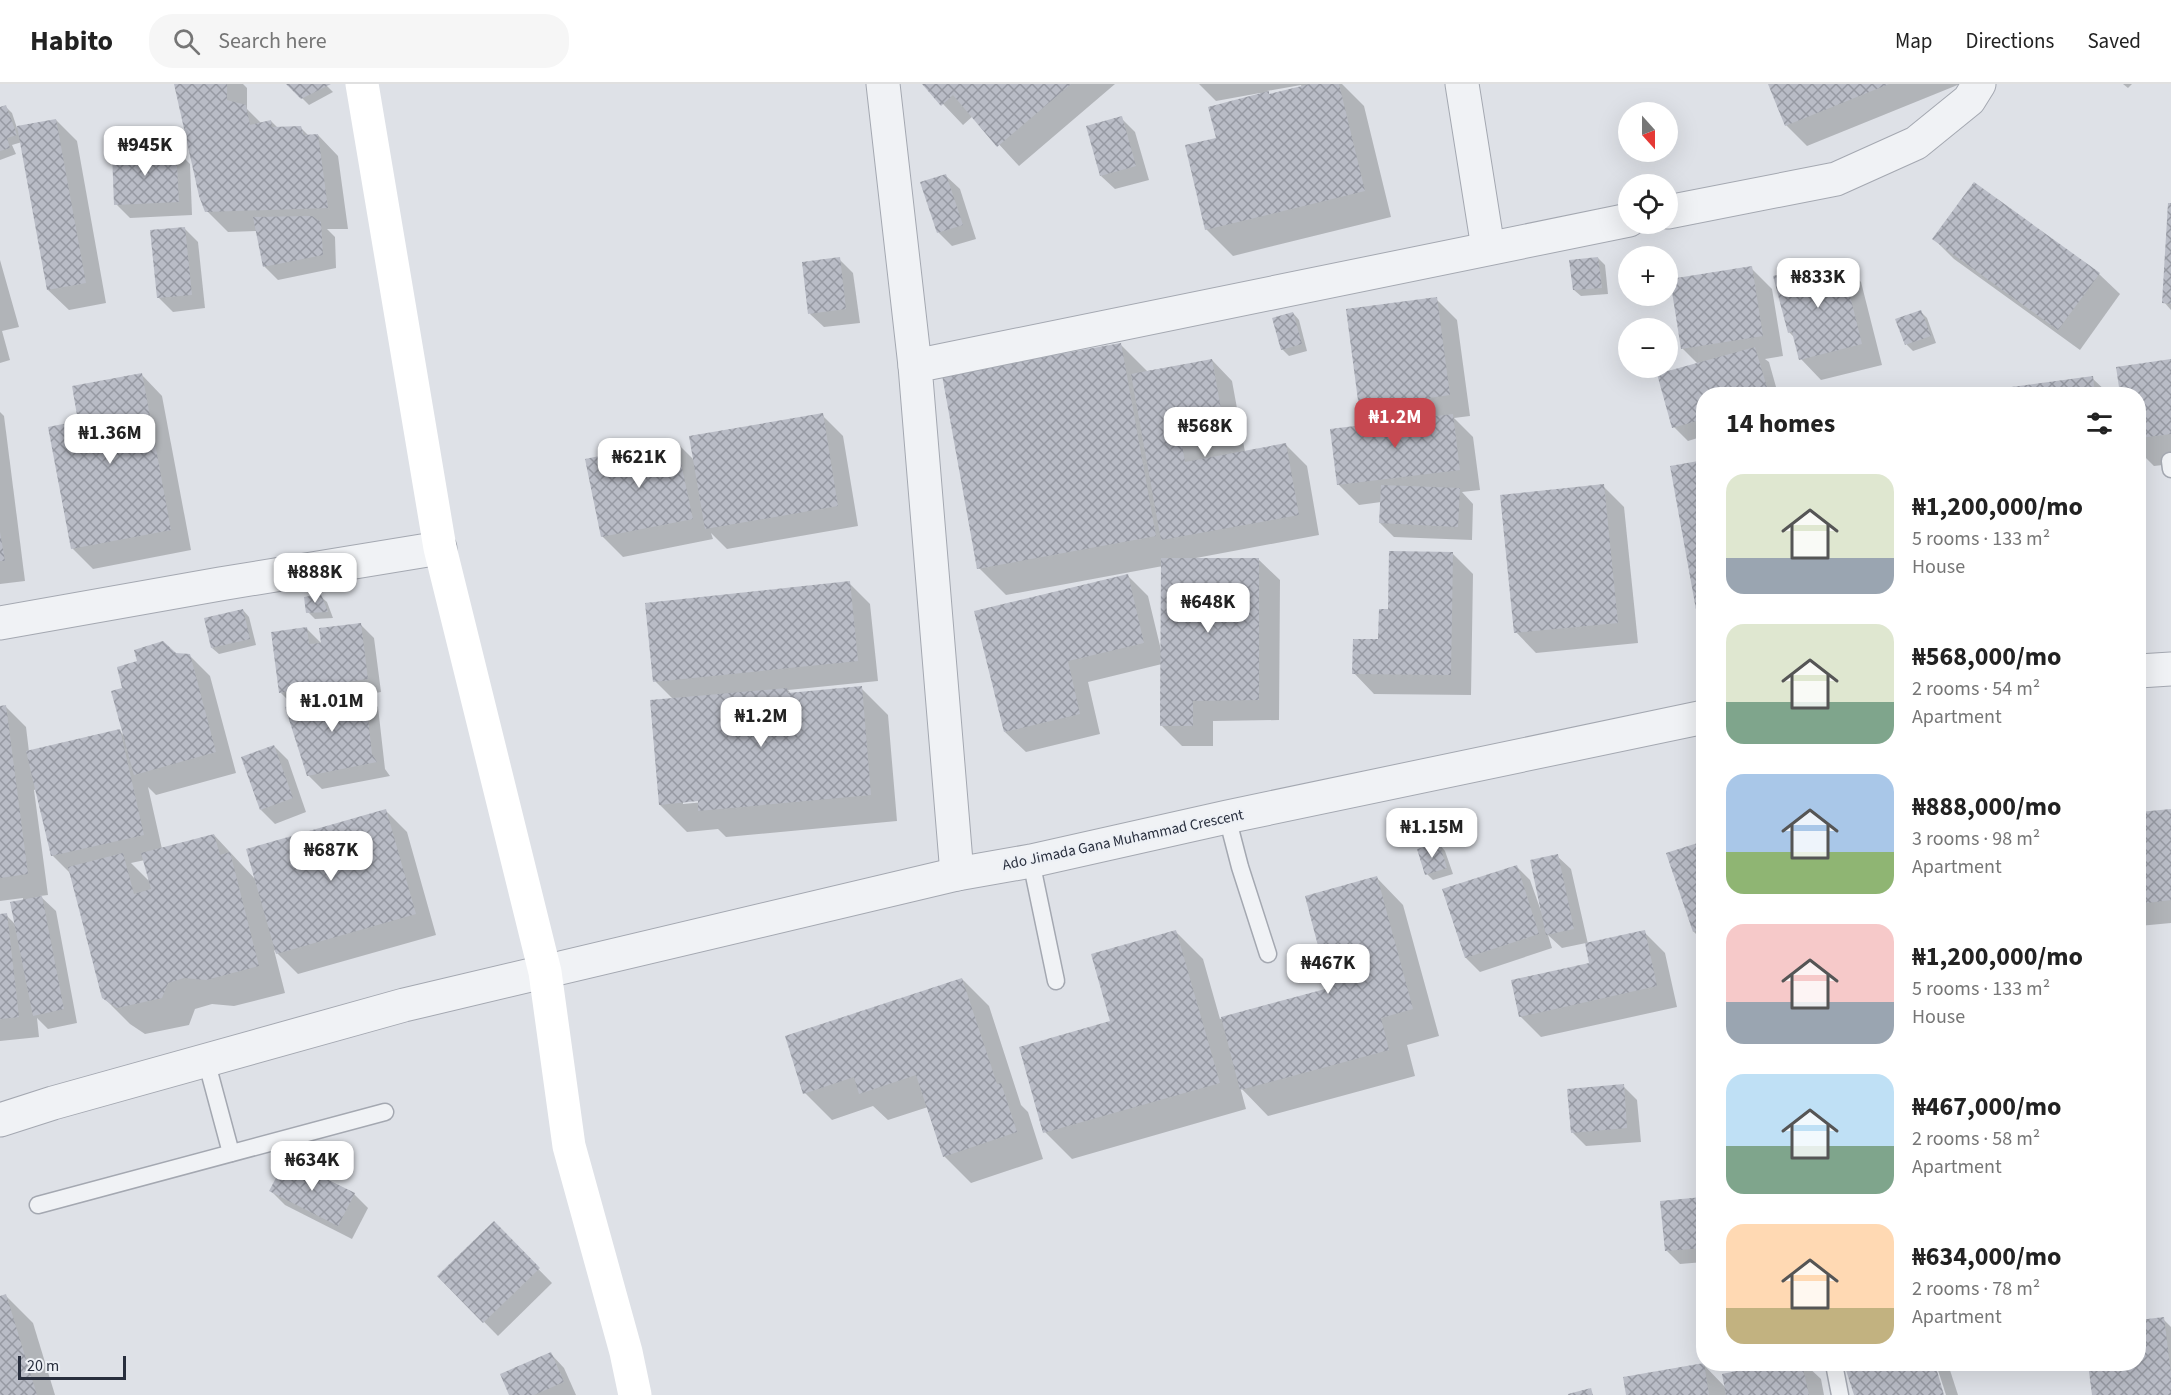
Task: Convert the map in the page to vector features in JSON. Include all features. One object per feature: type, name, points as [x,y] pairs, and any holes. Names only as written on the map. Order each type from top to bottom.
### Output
[{"type":"street","points":[[362,84],[440,548],[545,972],[569,1146],[626,1352],[635,1395]]},
{"type":"street","points":[[883,84],[915,366],[957,874]]},
{"type":"street","points":[[1462,84],[1488,248]]},
{"type":"street","points":[[1678,210],[1836,179],[1916,144],[1969,100],[1979,84]]},
{"type":"street","points":[[915,366],[1618,222]]},
{"type":"street","points":[[0,623],[440,548]]},
{"type":"street","points":[[2146,671],[2171,669]]},
{"type":"street","name":"Ado Jimada Gana Muhammad Crescent","points":[[0,1120],[52,1103],[404,1005],[957,874],[1031,861],[1227,817],[1696,719]]},
{"type":"lane","points":[[1227,817],[1240,867],[1268,954]]},
{"type":"lane","points":[[1031,861],[1056,981]]},
{"type":"lane","points":[[206,1060],[231,1153]]},
{"type":"lane","points":[[38,1205],[385,1112]]},
{"type":"lane","points":[[1835,1371],[1840,1395]]},
{"type":"building","points":[[174,84],[227,84],[227,100],[246,105],[250,125],[271,120],[272,127],[301,126],[304,135],[318,134],[328,208],[205,212],[199,196]]},
{"type":"building","points":[[286,84],[331,84],[301,99]]},
{"type":"building","points":[[922,84],[1071,84],[997,147],[953,95],[941,106]]},
{"type":"building","points":[[1310,84],[1339,84],[1365,191],[1205,230],[1185,145],[1216,138],[1208,107],[1269,91],[1269,94]]},
{"type":"building","points":[[1768,84],[1889,84],[1785,126]]},
{"type":"building","points":[[6,105],[17,135],[7,138],[10,148],[0,151],[0,107]]},
{"type":"building","points":[[1122,116],[1136,166],[1100,176],[1086,126]]},
{"type":"building","points":[[56,119],[86,283],[47,290],[17,126]]},
{"type":"building","points":[[176,149],[179,202],[114,205],[112,152]]},
{"type":"building","points":[[946,174],[963,225],[937,233],[920,182]]},
{"type":"building","points":[[1974,182],[2100,273],[2058,330],[1932,239]]},
{"type":"building","points":[[2168,203],[2171,203],[2171,304],[2162,303]]},
{"type":"building","points":[[312,216],[321,222],[323,255],[263,267],[253,217]]},
{"type":"building","points":[[185,227],[192,295],[157,298],[150,230]]},
{"type":"building","points":[[840,257],[846,309],[808,314],[802,262]]},
{"type":"building","points":[[1598,257],[1602,288],[1573,290],[1569,260]]},
{"type":"building","points":[[1841,259],[1862,344],[1799,360],[1792,332],[1788,333],[1773,276]]},
{"type":"building","points":[[1752,266],[1763,336],[1681,349],[1678,318],[1674,306],[1678,306],[1678,278]]},
{"type":"building","points":[[1437,297],[1450,395],[1359,408],[1346,309]]},
{"type":"building","points":[[1921,310],[1931,336],[1905,345],[1895,319]]},
{"type":"building","points":[[1293,312],[1302,344],[1281,350],[1272,318]]},
{"type":"building","points":[[1121,343],[1156,536],[977,569],[942,375]]},
{"type":"building","points":[[1755,347],[1767,387],[1696,387],[1696,421],[1672,428],[1658,378],[1678,378],[1678,368]]},
{"type":"building","points":[[1212,359],[1225,431],[1181,439],[1185,462],[1286,443],[1299,515],[1161,540],[1131,374]]},
{"type":"building","points":[[2171,359],[2171,434],[2146,437],[2146,387],[2119,387],[2116,367]]},
{"type":"building","points":[[142,373],[171,530],[71,549],[48,427],[78,421],[72,386]]},
{"type":"building","points":[[2093,376],[2094,387],[2011,387]]},
{"type":"building","points":[[823,413],[838,506],[705,529],[689,436]]},
{"type":"building","points":[[1453,414],[1460,470],[1337,485],[1330,429]]},
{"type":"building","points":[[676,440],[693,519],[601,537],[585,459]]},
{"type":"building","points":[[1696,461],[1696,609],[1670,466]]},
{"type":"building","points":[[1604,484],[1618,623],[1514,633],[1500,495]]},
{"type":"building","points":[[1381,485],[1460,488],[1458,527],[1379,523]]},
{"type":"building","points":[[0,532],[5,561],[0,561]]},
{"type":"building","points":[[1389,551],[1453,552],[1451,675],[1352,674],[1353,639],[1378,639],[1379,609],[1388,609]]},
{"type":"building","points":[[1161,558],[1259,558],[1259,700],[1193,701],[1193,726],[1160,726]]},
{"type":"building","points":[[1128,574],[1144,643],[1068,661],[1080,714],[1004,732],[974,611]]},
{"type":"building","points":[[850,581],[858,661],[653,682],[645,603]]},
{"type":"building","points":[[321,594],[328,612],[306,613],[304,597]]},
{"type":"building","points":[[243,609],[250,639],[211,648],[204,618]]},
{"type":"building","points":[[361,623],[368,679],[326,685],[327,693],[304,696],[303,689],[279,693],[271,632],[307,627],[309,644],[321,643],[319,628]]},
{"type":"building","points":[[163,641],[176,653],[190,654],[216,752],[134,775],[111,691],[122,688],[117,667],[137,661],[134,650]]},
{"type":"building","points":[[862,686],[871,795],[698,811],[698,801],[659,805],[650,700],[787,688],[788,693]]},
{"type":"building","points":[[365,692],[372,754],[377,762],[307,776],[285,707]]},
{"type":"building","points":[[6,705],[28,874],[0,878],[0,706]]},
{"type":"building","points":[[120,729],[144,835],[51,856],[26,751]]},
{"type":"building","points":[[274,745],[293,798],[260,810],[241,757]]},
{"type":"building","points":[[386,809],[416,914],[276,954],[246,849]]},
{"type":"building","points":[[2171,809],[2171,900],[2146,903],[2146,811]]},
{"type":"building","points":[[214,834],[220,855],[230,852],[259,966],[206,980],[184,978],[168,983],[162,998],[117,1008],[102,998],[68,867],[123,853],[134,894],[151,889],[141,853]]},
{"type":"building","points":[[1439,843],[1447,868],[1425,875],[1417,849]]},
{"type":"building","points":[[1696,844],[1696,931],[1693,932],[1666,853]]},
{"type":"building","points":[[1558,854],[1574,929],[1546,935],[1530,860]]},
{"type":"building","points":[[1517,865],[1539,934],[1465,958],[1442,889]]},
{"type":"building","points":[[1377,876],[1413,1009],[1381,1018],[1389,1050],[1240,1090],[1221,1017],[1329,988],[1305,896]]},
{"type":"building","points":[[42,896],[64,1009],[33,1016],[10,902]]},
{"type":"building","points":[[7,913],[19,1017],[0,1019],[0,914]]},
{"type":"building","points":[[1176,930],[1220,1083],[1043,1133],[1019,1047],[1110,1021],[1091,954]]},
{"type":"building","points":[[1645,930],[1657,986],[1519,1017],[1511,980],[1589,963],[1585,943]]},
{"type":"building","points":[[962,978],[997,1084],[1001,1083],[1017,1132],[943,1157],[916,1075],[859,1094],[854,1077],[803,1094],[785,1036]]},
{"type":"building","points":[[1624,1084],[1627,1128],[1571,1133],[1567,1089]]},
{"type":"building","points":[[286,1159],[355,1193],[338,1226],[269,1191]]},
{"type":"building","points":[[1696,1198],[1696,1249],[1665,1251],[1660,1201]]},
{"type":"building","points":[[494,1221],[540,1268],[483,1323],[437,1276]]},
{"type":"building","points":[[6,1294],[37,1395],[0,1395],[0,1296]]},
{"type":"building","points":[[2164,1317],[2171,1374],[2171,1395],[2092,1395],[2089,1371],[2146,1371],[2146,1319]]},
{"type":"building","points":[[551,1352],[564,1382],[534,1395],[509,1395],[500,1374]]},
{"type":"building","points":[[1696,1364],[1696,1371],[1705,1371],[1709,1395],[1626,1395],[1623,1377]]},
{"type":"building","points":[[1736,1371],[1804,1371],[1809,1395],[1726,1395],[1722,1374]]},
{"type":"building","points":[[1846,1371],[1937,1371],[1944,1395],[1854,1395]]},
{"type":"building","points":[[1591,1388],[1593,1395],[1568,1395],[1568,1394]]}]
